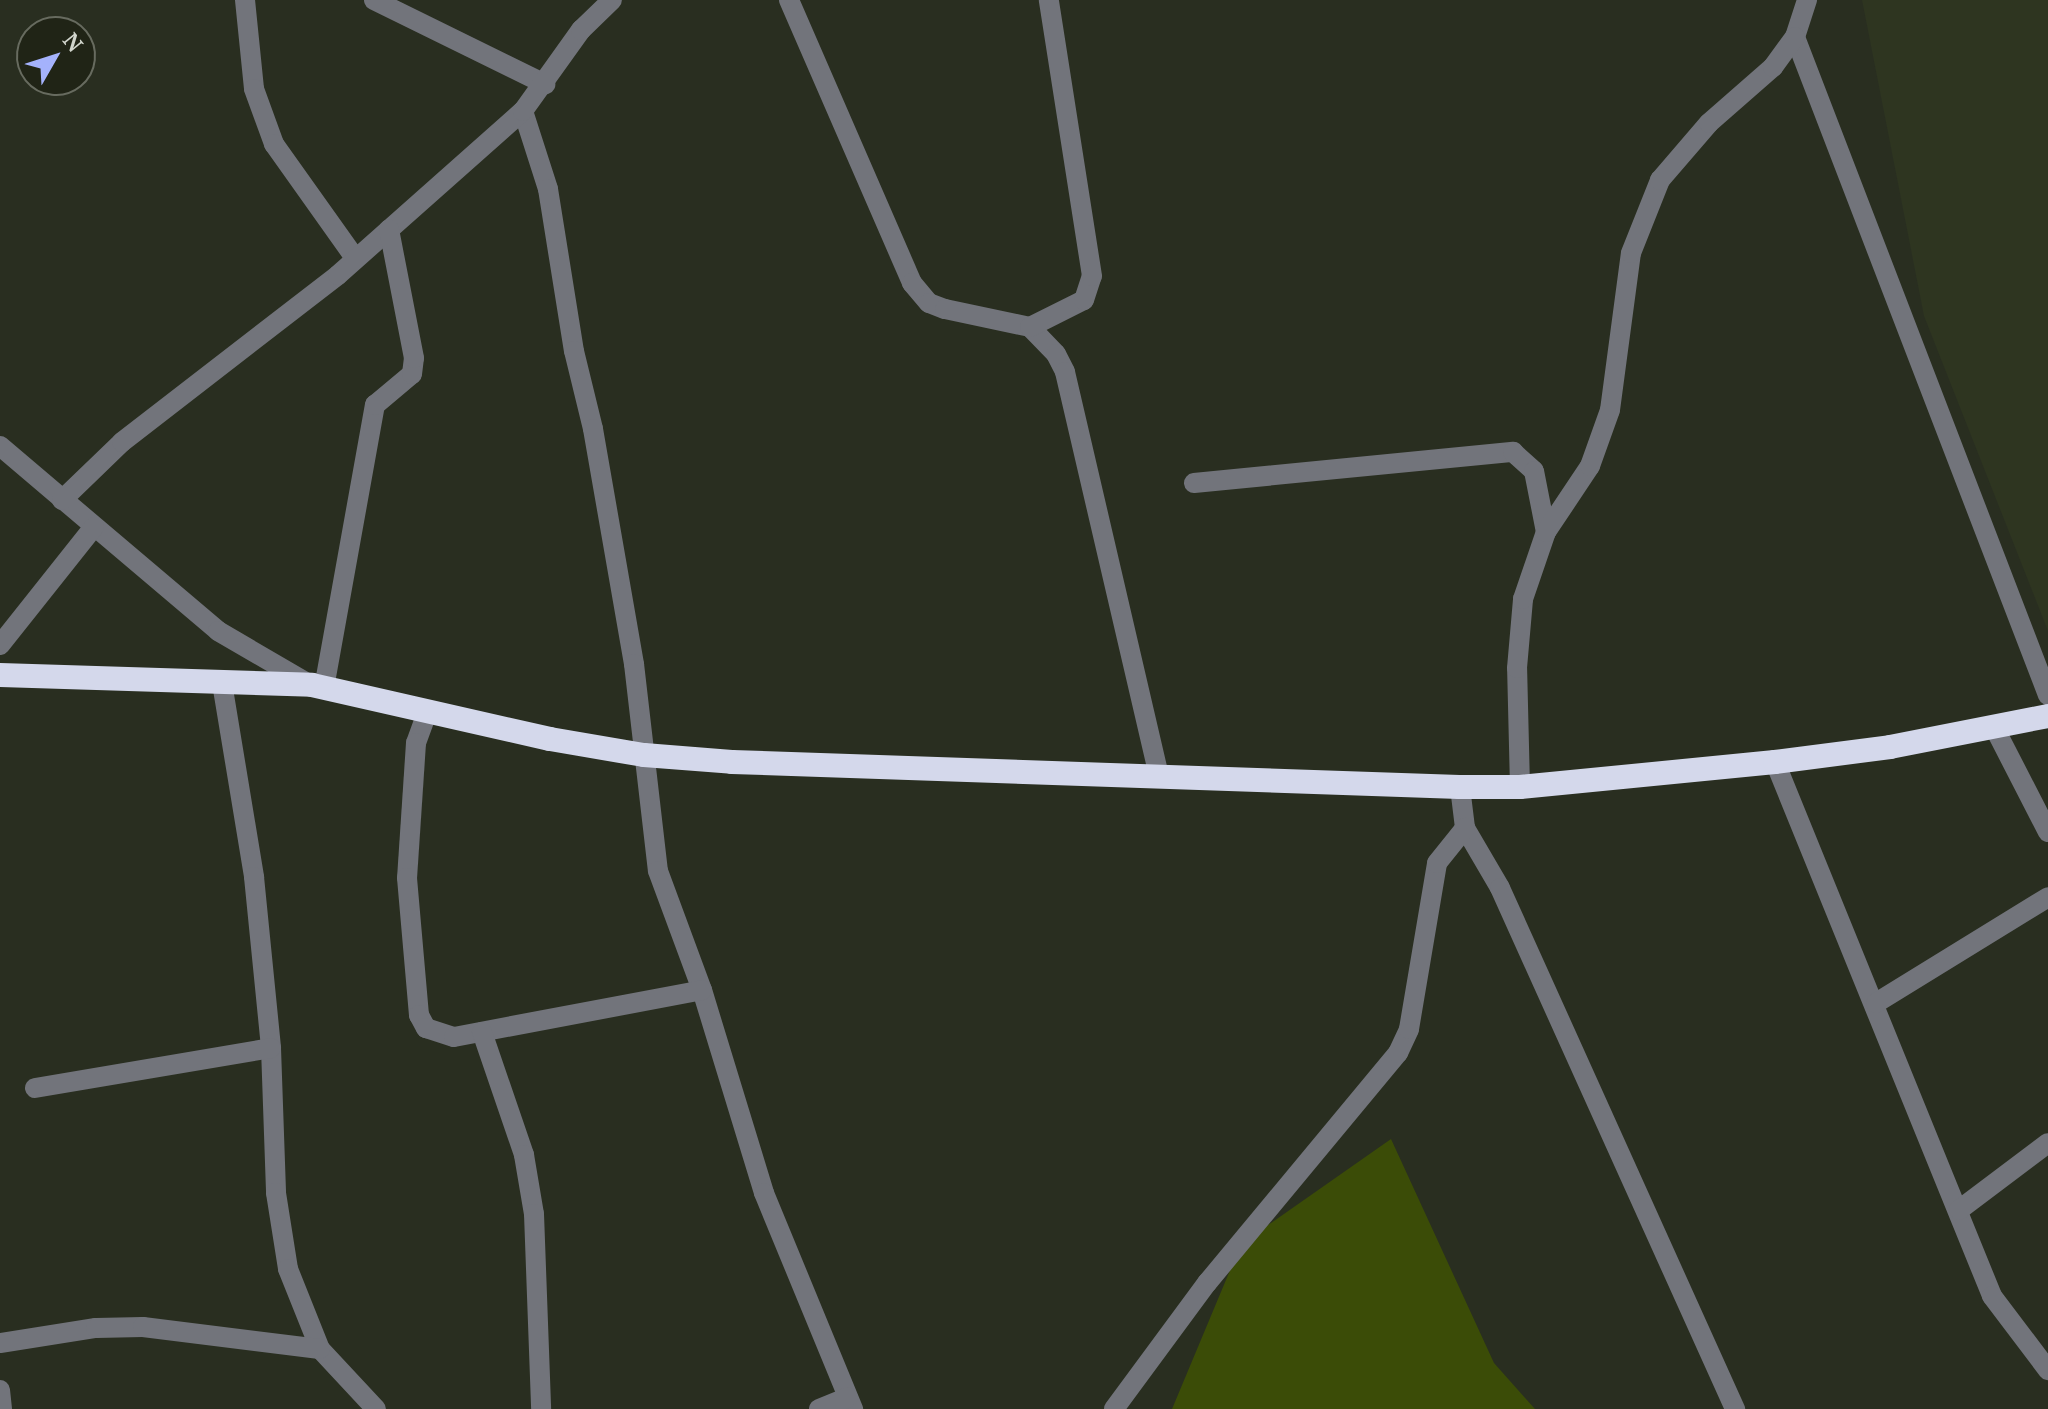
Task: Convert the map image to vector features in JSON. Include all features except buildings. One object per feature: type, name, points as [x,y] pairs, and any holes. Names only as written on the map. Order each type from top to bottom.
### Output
[{"type":"highway","points":[[0,675],[318,687],[644,755],[1460,787],[1520,787],[1775,762],[2048,716]]},
{"type":"street","points":[[245,0],[254,89],[274,144],[355,258]]},
{"type":"street","points":[[374,0],[545,84]]},
{"type":"street","points":[[62,500],[154,415],[355,258],[523,111],[581,30],[612,0]]},
{"type":"street","points":[[789,0],[912,283],[929,303],[945,309],[1030,327],[1056,354],[1065,372],[1159,777]]},
{"type":"street","points":[[1030,327],[1084,300],[1092,276],[1049,0]]},
{"type":"street","points":[[1520,787],[1517,668],[1523,599],[1546,532],[1590,466],[1610,410],[1631,253],[1660,180],[1709,123],[1773,67],[1795,37],[1807,0]]},
{"type":"street","points":[[1795,37],[2048,695]]},
{"type":"street","points":[[523,111],[548,189],[574,351],[593,429],[634,664],[658,871],[702,990],[764,1193],[851,1403],[819,1409]]},
{"type":"street","points":[[0,446],[218,631],[318,687],[375,405],[412,374],[414,358],[389,229]]},
{"type":"street","points":[[1194,483],[1513,452],[1534,471],[1546,532]]},
{"type":"street","points":[[0,645],[94,527]]},
{"type":"street","points":[[222,683],[254,877],[271,1048],[276,1193],[288,1269],[320,1349],[376,1409]]},
{"type":"street","points":[[428,710],[416,743],[407,878],[419,1015],[439,1036],[482,1032],[702,990]]},
{"type":"street","points":[[1994,727],[2048,832]]},
{"type":"street","points":[[1775,762],[1876,1003],[1992,1296],[2048,1370]]},
{"type":"street","points":[[1460,787],[1465,828],[1500,888],[1735,1409]]},
{"type":"street","points":[[1114,1409],[1207,1283],[1398,1053],[1409,1029],[1437,863],[1465,828]]},
{"type":"street","points":[[1876,1003],[2048,897]]},
{"type":"street","points":[[482,1032],[524,1155],[534,1214],[541,1409]]},
{"type":"street","points":[[35,1088],[271,1048]]},
{"type":"street","points":[[1959,1210],[2048,1143]]},
{"type":"street","points":[[0,1343],[96,1328],[143,1327],[320,1349]]},
{"type":"street","points":[[0,1390],[2,1409]]},
{"type":"shaded area","points":[[1862,0],[2048,0],[2048,631],[1924,316]]},
{"type":"green space","points":[[1391,1139],[1494,1363],[1535,1409],[1172,1409],[1241,1244]]}]
